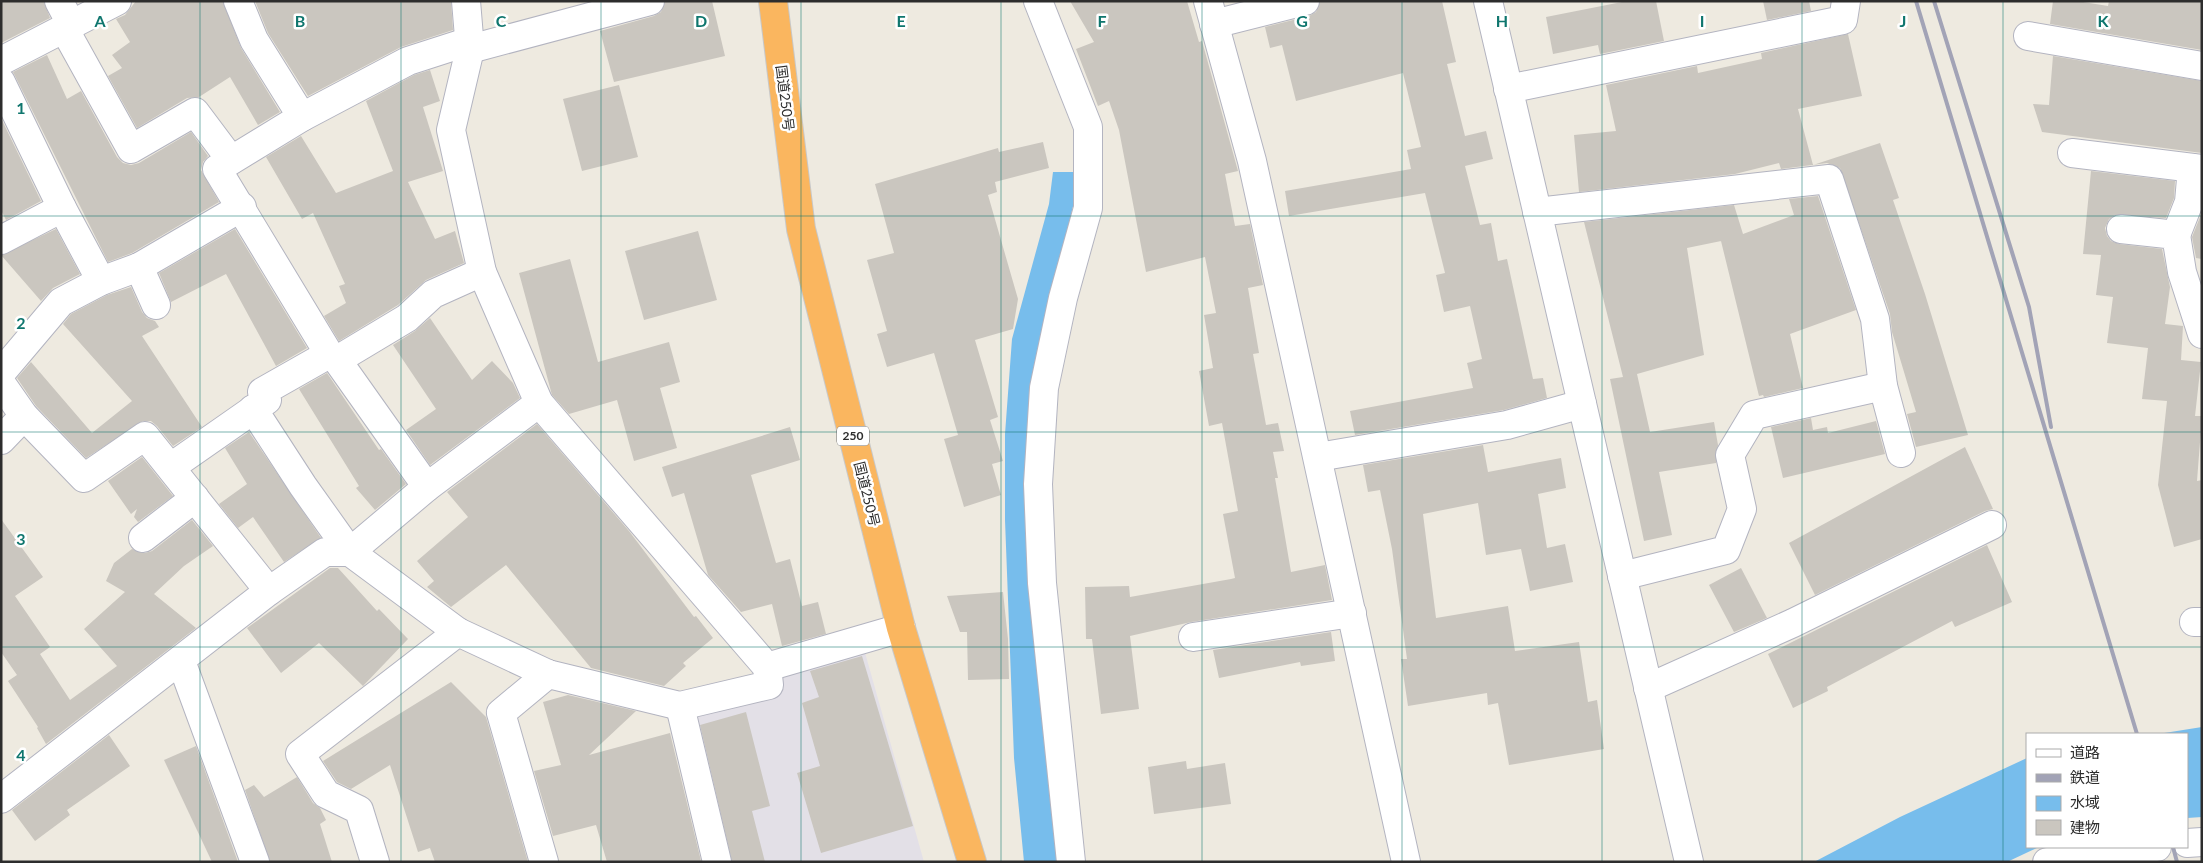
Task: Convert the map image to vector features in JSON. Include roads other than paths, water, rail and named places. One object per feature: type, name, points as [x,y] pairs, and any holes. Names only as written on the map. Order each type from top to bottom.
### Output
[{"type":"highway","name":"国道250号","points":[[773,1],[801,229],[901,628],[972,862]]},
{"type":"street","points":[[59,1],[68,28],[131,150],[195,112],[231,160]]},
{"type":"street","points":[[1,61],[117,1]]},
{"type":"street","points":[[238,1],[254,40],[302,117]]},
{"type":"street","points":[[253,409],[303,486],[350,552],[458,632],[548,674],[680,706],[769,685],[767,667],[539,403],[482,272],[451,130],[470,45],[466,1]]},
{"type":"street","points":[[427,487],[333,357],[217,169],[302,117],[408,62],[650,1]]},
{"type":"street","points":[[1038,1],[1088,127],[1088,208],[1064,298],[1044,388],[1038,484],[1042,583],[1071,862]]},
{"type":"street","points":[[1305,1],[1211,13],[1252,161],[1406,862]]},
{"type":"street","points":[[1488,1],[1689,862]]},
{"type":"street","points":[[1508,88],[1842,20],[1846,1]]},
{"type":"street","points":[[2028,36],[2202,66]]},
{"type":"street","points":[[1,82],[62,208],[101,281]]},
{"type":"street","points":[[2072,153],[2197,168],[2189,202],[2176,235],[2182,272],[2202,334]]},
{"type":"street","points":[[1537,212],[1828,179],[1875,319],[1883,386],[1901,453]]},
{"type":"street","points":[[1,373],[61,302],[101,281],[139,267],[242,207]]},
{"type":"street","points":[[1,240],[62,208]]},
{"type":"street","points":[[2121,229],[2176,235]]},
{"type":"street","points":[[139,267],[156,305]]},
{"type":"street","points":[[171,467],[267,400],[262,392],[406,318],[433,294],[482,272]]},
{"type":"street","points":[[1,383],[24,416],[84,478],[145,436],[269,591]]},
{"type":"street","points":[[1622,576],[1726,550],[1742,509],[1730,455],[1754,415],[1883,386]]},
{"type":"street","points":[[1,798],[181,661],[269,591],[326,552],[350,552],[427,487],[539,403]]},
{"type":"street","points":[[1318,457],[1507,425],[1582,404]]},
{"type":"street","points":[[1,440],[24,416]]},
{"type":"street","points":[[142,538],[195,498]]},
{"type":"street","points":[[1648,688],[1793,623],[1992,525]]},
{"type":"street","points":[[1193,637],[1352,613]]},
{"type":"street","points":[[767,667],[901,628]]},
{"type":"street","points":[[375,862],[359,810],[326,794],[300,754],[458,632]]},
{"type":"street","points":[[181,661],[256,862]]},
{"type":"street","points":[[544,862],[501,713],[548,674]]},
{"type":"street","points":[[680,706],[717,862]]},
{"type":"street","points":[[2188,843],[2202,842]]},
{"type":"street","points":[[2047,862],[2112,858],[2153,848]]},
{"type":"water","points":[[1053,172],[1076,172],[1075,198],[1047,317],[1059,862],[1024,862],[1014,758],[1005,520],[1005,434],[1012,339],[1049,204]]},
{"type":"water","points":[[2202,727],[2202,817],[2188,818],[2188,733],[2164,733]]},
{"type":"water","points":[[2026,758],[2026,848],[2037,848],[2007,862],[1814,862],[1900,817]]},
{"type":"railway","points":[[1916,1],[2137,733]]},
{"type":"railway","points":[[1934,1],[2029,307],[2051,427]]},
{"type":"railway","points":[[2173,848],[2177,862]]}]
